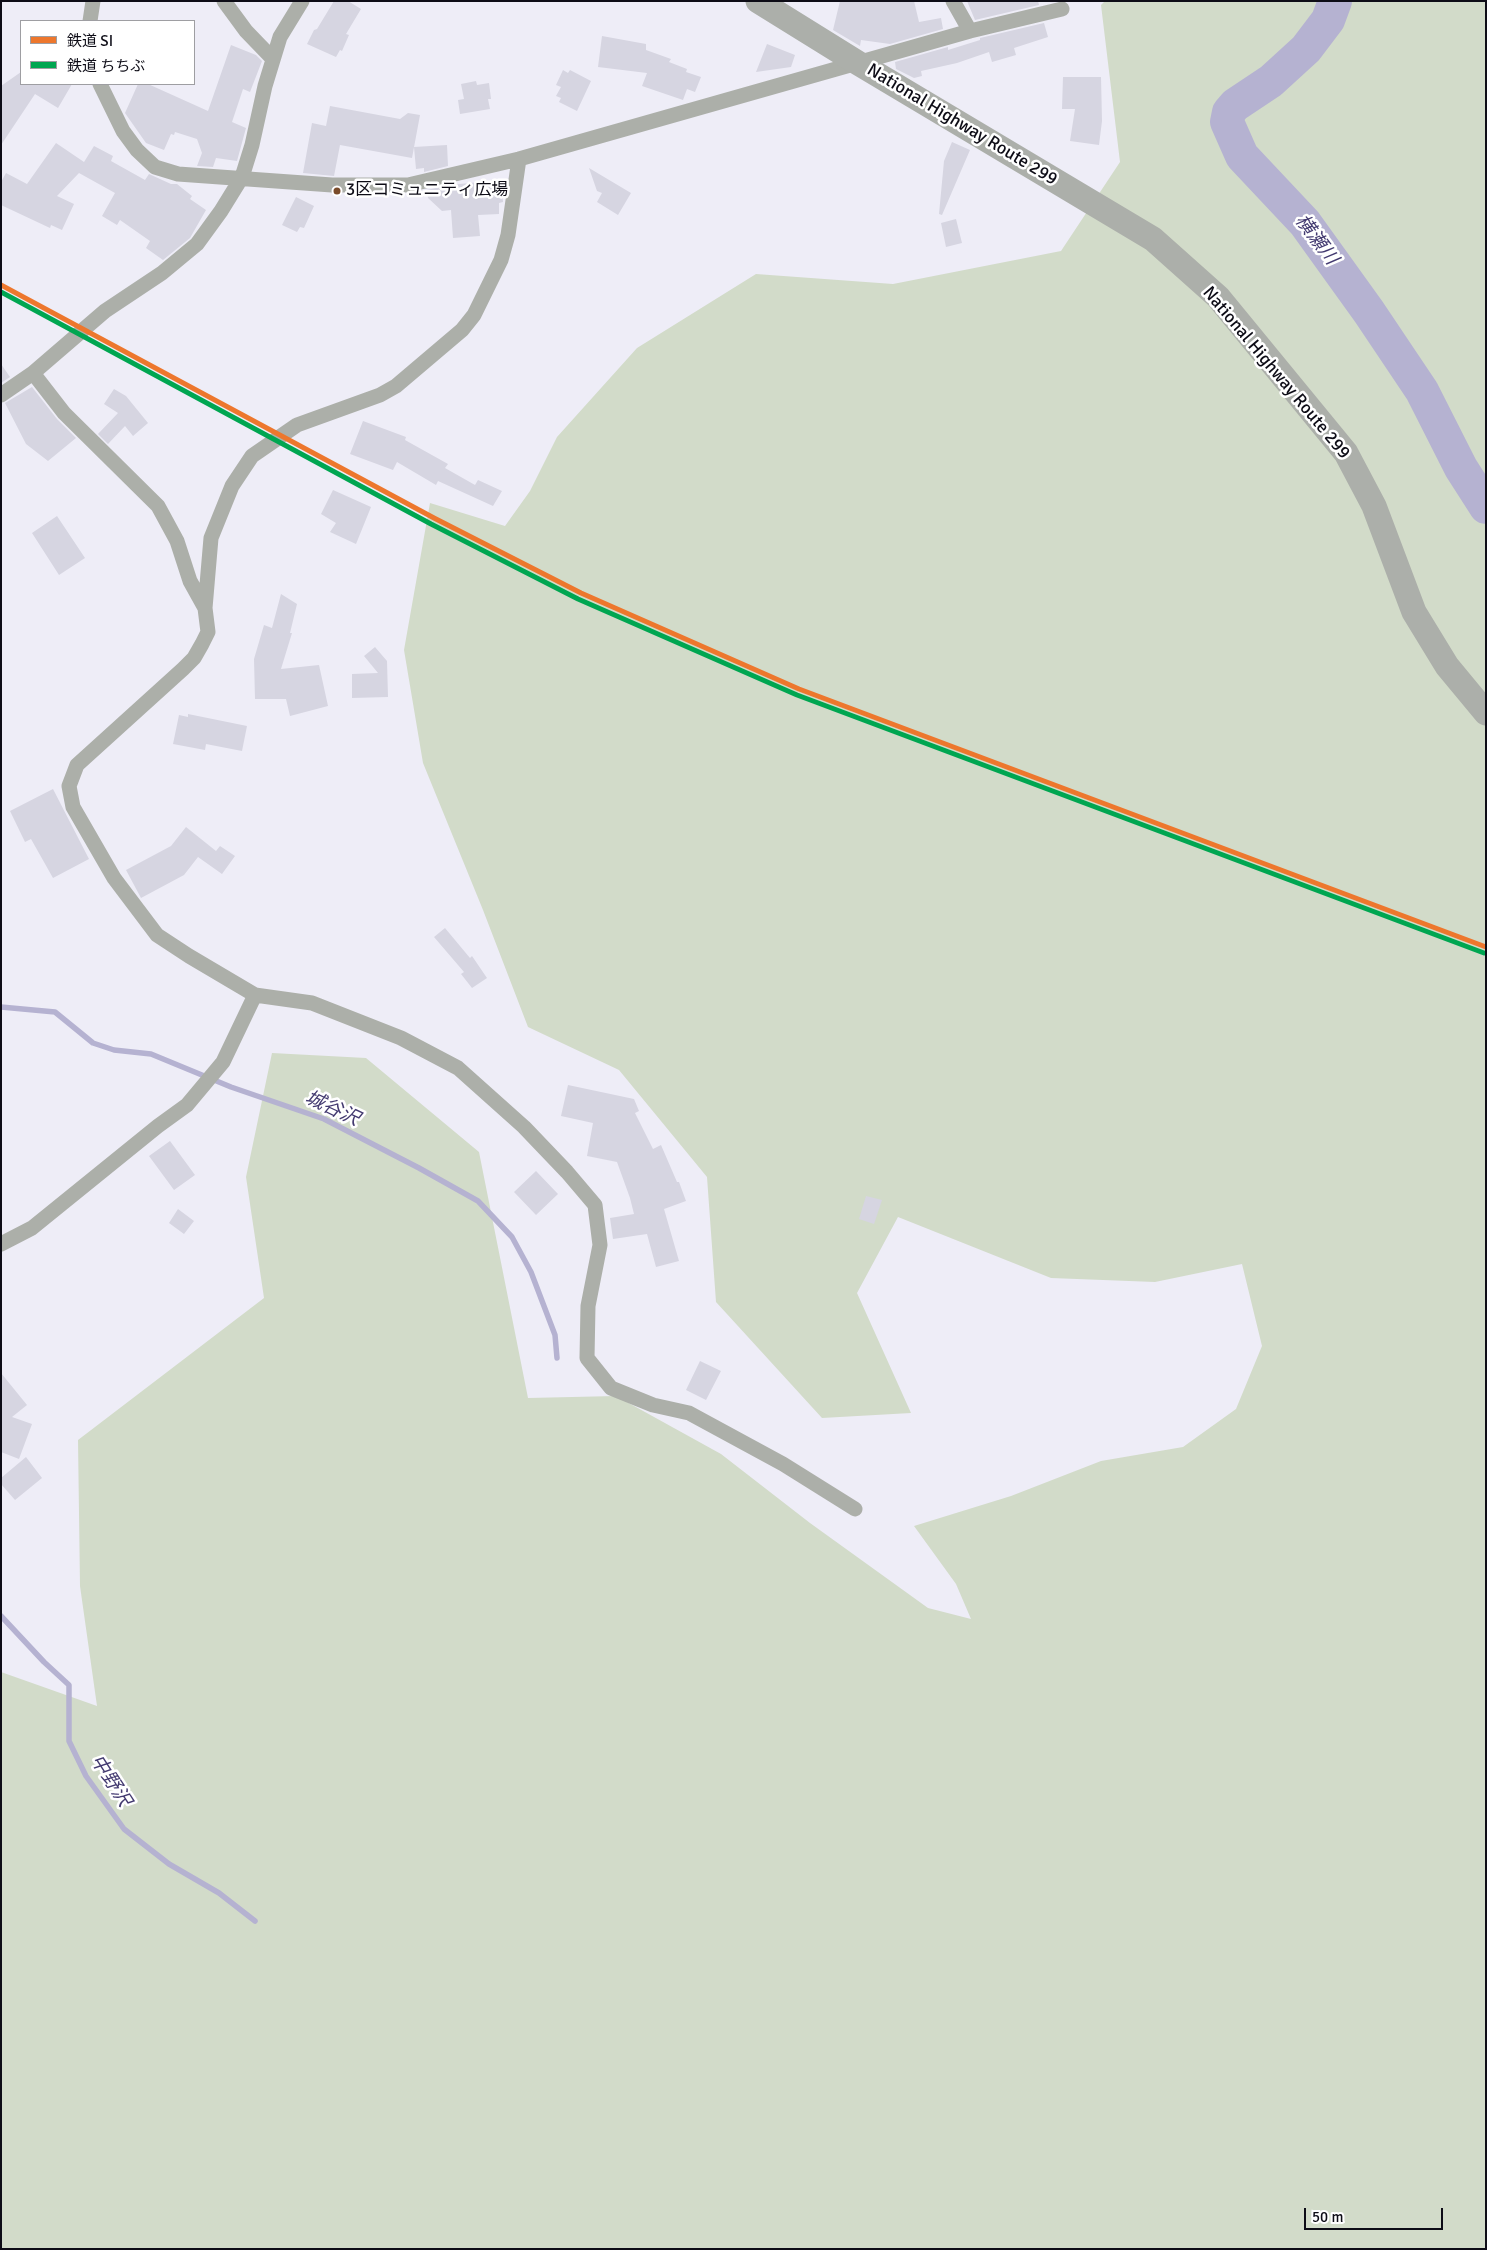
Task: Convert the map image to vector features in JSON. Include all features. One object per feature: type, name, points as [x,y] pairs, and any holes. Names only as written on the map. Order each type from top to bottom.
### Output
[{"type":"highway","name":"National Highway Route 299","points":[[758,1],[1153,239],[1218,297],[1346,454],[1374,506],[1414,612],[1447,666],[1486,714]]},
{"type":"street","points":[[90,20],[93,1]]},
{"type":"street","points":[[224,1],[246,31],[273,59]]},
{"type":"street","points":[[1,395],[33,373],[104,311],[162,273],[197,244],[221,212],[242,177],[280,37],[302,1]]},
{"type":"street","points":[[953,1],[970,32]]},
{"type":"street","points":[[100,85],[123,131],[137,150],[155,167],[178,174],[332,184],[408,185],[519,159],[970,32],[1062,9]]},
{"type":"street","points":[[519,159],[508,235],[501,260],[474,316],[462,330],[396,386],[380,395],[298,425],[252,456],[232,486],[211,538],[204,608],[208,632],[194,658],[77,765],[69,786],[73,807],[114,878],[157,935],[254,998],[312,1003],[401,1038],[458,1068],[524,1128],[595,1205],[600,1245],[588,1306],[587,1358],[611,1388],[653,1405],[689,1413],[783,1464],[855,1509]]},
{"type":"street","points":[[33,373],[64,413],[158,506],[177,541],[190,581],[204,608]]},
{"type":"street","points":[[1,1244],[32,1228],[158,1126],[187,1105],[223,1062],[254,998]]},
{"type":"green space","points":[[1105,1],[1486,1],[1486,2249],[1,2249],[1,1672],[97,1706],[80,1586],[78,1440],[264,1298],[246,1177],[272,1053],[366,1058],[479,1152],[528,1398],[616,1396],[721,1454],[810,1523],[928,1608],[971,1619],[956,1584],[914,1526],[1011,1496],[1101,1461],[1183,1447],[1236,1409],[1262,1346],[1242,1264],[1155,1282],[1051,1278],[898,1217],[857,1293],[911,1413],[822,1418],[716,1302],[707,1177],[619,1070],[528,1027],[423,763],[404,650],[430,503],[505,526],[530,491],[557,437],[637,348],[756,274],[893,284],[1061,251],[1120,162],[1101,5]]},
{"type":"building","points":[[334,1],[348,1],[361,9],[346,34],[349,35],[342,51],[340,50],[336,57],[307,44],[314,30],[317,29]]},
{"type":"building","points":[[840,1],[914,1],[919,22],[941,18],[943,29],[890,44],[861,40],[860,46],[833,30]]},
{"type":"building","points":[[967,1],[1038,1],[1039,5],[975,20]]},
{"type":"building","points":[[1044,23],[1048,37],[1014,48],[1016,55],[992,62],[989,52],[957,63],[921,71],[922,76],[914,78],[896,69],[895,62],[948,47],[948,50],[980,40],[980,38]]},
{"type":"building","points":[[602,36],[646,44],[646,50],[671,59],[669,62],[687,69],[686,72],[701,77],[695,92],[687,89],[683,100],[642,86],[647,73],[598,67]]},
{"type":"building","points":[[767,44],[795,55],[791,67],[756,72]]},
{"type":"building","points":[[231,45],[256,55],[262,61],[250,92],[243,89],[232,122],[246,128],[237,161],[216,158],[213,167],[197,166],[202,153],[197,139],[175,132],[174,135],[171,134],[164,150],[146,143],[125,113],[138,85],[150,85],[208,111]]},
{"type":"building","points":[[563,70],[568,73],[570,70],[591,81],[577,111],[559,102],[561,98],[556,96],[561,87],[556,85]]},
{"type":"building","points":[[20,73],[20,85],[71,85],[58,108],[35,94],[1,145],[1,86]]},
{"type":"building","points":[[1063,77],[1101,77],[1102,121],[1099,145],[1070,141],[1075,109],[1062,109]]},
{"type":"building","points":[[476,81],[477,85],[489,83],[491,99],[488,99],[490,109],[460,114],[458,100],[464,99],[461,84]]},
{"type":"building","points":[[330,106],[400,119],[408,113],[420,115],[412,158],[340,145],[334,176],[303,173],[312,123],[326,126]]},
{"type":"building","points":[[952,142],[970,150],[942,215],[939,214],[944,161]]},
{"type":"building","points":[[56,143],[84,162],[94,146],[113,156],[111,161],[145,180],[149,174],[171,184],[177,184],[192,196],[190,199],[206,210],[190,238],[163,260],[146,248],[150,241],[120,220],[117,225],[102,216],[115,193],[79,173],[57,196],[74,204],[62,230],[51,225],[50,228],[1,205],[1,182],[6,173],[27,184]]},
{"type":"building","points":[[447,145],[448,166],[424,172],[424,168],[416,169],[414,147]]},
{"type":"building","points":[[589,168],[631,193],[618,215],[597,202],[602,193],[597,191]]},
{"type":"building","points":[[501,180],[503,202],[499,203],[499,214],[478,215],[480,236],[453,238],[451,210],[442,211],[428,198],[427,190],[449,185]]},
{"type":"building","points":[[296,197],[314,206],[304,228],[300,227],[297,232],[282,225]]},
{"type":"building","points":[[956,219],[962,243],[946,247],[941,223]]},
{"type":"building","points":[[1,364],[10,377],[1,383]]},
{"type":"building","points":[[32,387],[57,419],[76,438],[48,461],[26,444],[5,403]]},
{"type":"building","points":[[114,389],[126,396],[148,423],[133,436],[125,426],[108,444],[98,434],[118,413],[104,404]]},
{"type":"building","points":[[363,421],[406,437],[405,440],[448,464],[445,468],[475,485],[478,480],[502,491],[493,506],[438,481],[436,485],[397,462],[393,470],[350,454]]},
{"type":"building","points":[[333,490],[371,507],[356,544],[330,532],[336,523],[321,514]]},
{"type":"building","points":[[57,516],[85,558],[59,575],[32,533]]},
{"type":"building","points":[[281,594],[297,604],[290,633],[292,633],[281,669],[319,665],[328,706],[290,716],[286,699],[255,699],[254,659],[264,625],[272,628]]},
{"type":"building","points":[[375,647],[387,661],[388,697],[352,698],[352,674],[378,673],[364,656]]},
{"type":"building","points":[[188,714],[247,726],[242,751],[206,744],[205,750],[173,744],[179,715],[188,717]]},
{"type":"building","points":[[53,789],[89,859],[53,878],[31,839],[25,842],[10,811]]},
{"type":"building","points":[[186,827],[216,851],[220,846],[235,856],[222,874],[198,857],[184,875],[141,898],[126,870],[171,846]]},
{"type":"building","points":[[445,928],[470,958],[472,956],[487,978],[472,988],[461,974],[464,972],[434,937]]},
{"type":"building","points":[[568,1085],[634,1099],[639,1111],[635,1113],[653,1149],[661,1145],[686,1201],[664,1209],[679,1261],[656,1267],[647,1234],[613,1239],[610,1218],[634,1214],[630,1198],[617,1162],[587,1156],[593,1123],[561,1116]]},
{"type":"building","points":[[170,1141],[195,1175],[174,1190],[149,1156]]},
{"type":"building","points":[[536,1171],[558,1194],[536,1215],[514,1192]]},
{"type":"building","points":[[866,1196],[882,1200],[874,1224],[859,1219]]},
{"type":"building","points":[[178,1209],[194,1221],[184,1234],[169,1223]]},
{"type":"building","points":[[700,1361],[721,1371],[706,1400],[686,1390]]},
{"type":"building","points":[[1,1373],[27,1405],[12,1417],[32,1424],[19,1459],[1,1452]]},
{"type":"building","points":[[26,1457],[42,1478],[15,1500],[1,1484],[1,1478]]},
{"type":"waterway","name":"横瀬川","points":[[1335,1],[1328,20],[1306,49],[1271,81],[1235,105],[1229,112],[1227,122],[1242,156],[1305,223],[1369,312],[1422,391],[1461,468],[1486,507]]},
{"type":"waterway","name":"城谷沢","points":[[1,1007],[55,1012],[93,1043],[114,1050],[151,1054],[231,1087],[324,1119],[478,1201],[512,1237],[531,1272],[555,1335],[557,1358]]},
{"type":"waterway","name":"中野沢","points":[[1,1616],[44,1662],[69,1685],[69,1741],[86,1776],[124,1829],[169,1864],[219,1893],[255,1921]]},
{"type":"rail line","name":"SI","points":[[1,285],[434,518],[581,593],[799,689],[1486,947]]},
{"type":"rail line","name":"ちちぶ","points":[[1,292],[431,524],[578,599],[797,695],[1484,953]]},
{"type":"place","name":"3区コミュニティ広場","points":[[337,191]]}]
